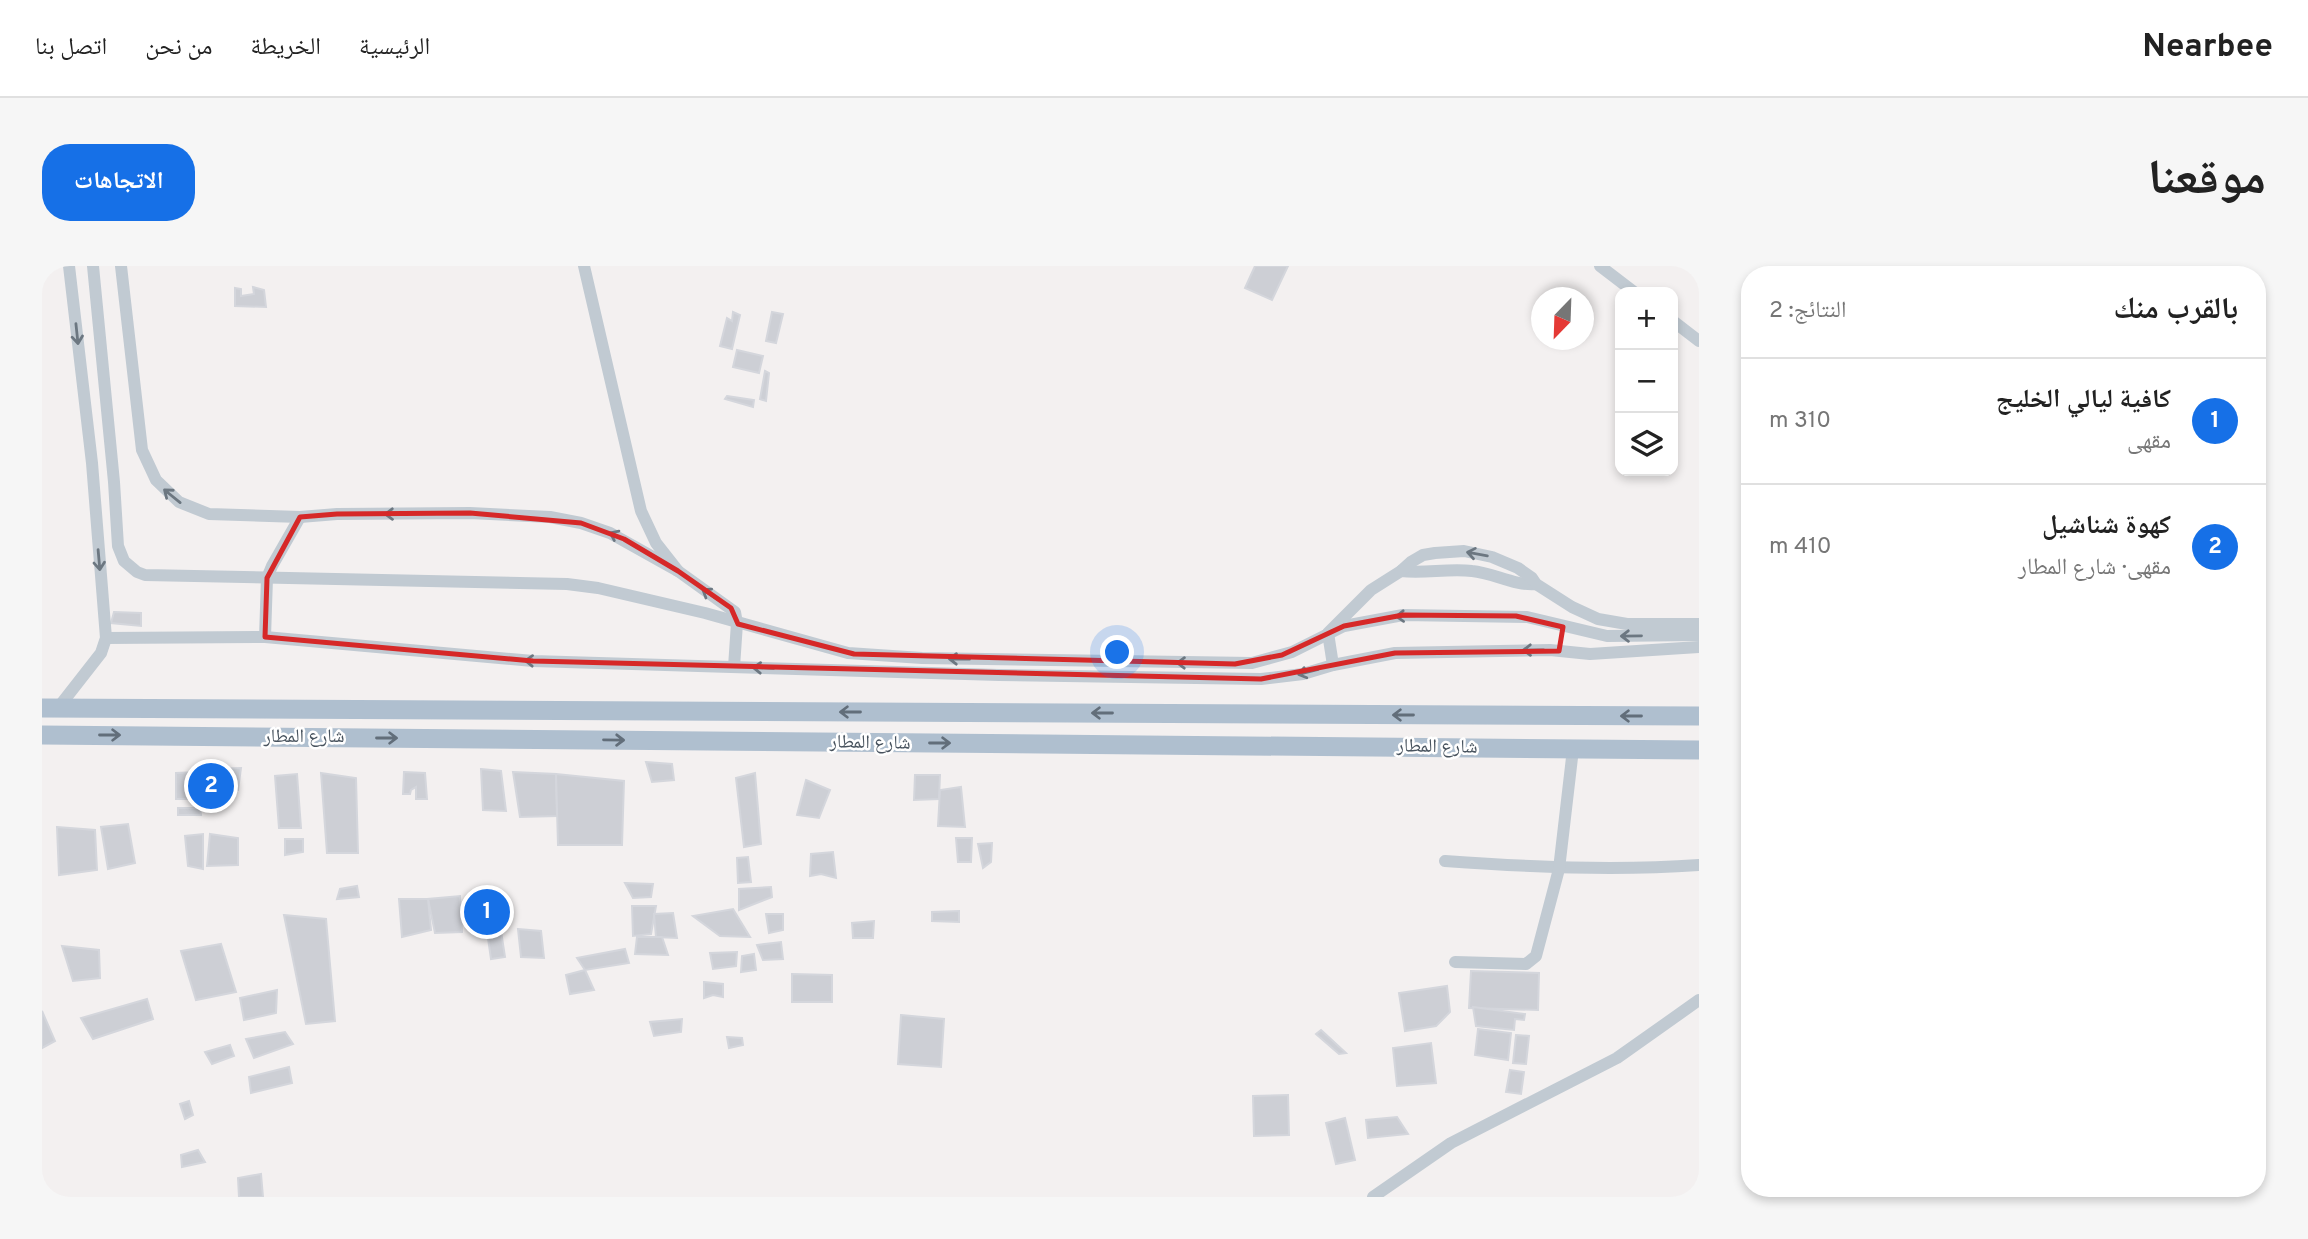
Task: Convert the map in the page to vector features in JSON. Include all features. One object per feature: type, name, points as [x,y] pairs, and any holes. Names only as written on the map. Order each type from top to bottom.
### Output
[{"type":"main road","name":"شارع المطار","points":[[50,708],[1699,716]]},
{"type":"main road","name":"شارع المطار","points":[[42,735],[1699,750]]},
{"type":"street","points":[[50,708],[100,653],[106,638],[92,463],[69,266]]},
{"type":"street","points":[[93,266],[118,546],[124,561],[137,572],[153,576],[567,584],[627,594],[705,613],[848,653],[922,658],[1252,663],[1302,647],[1344,626],[1403,615],[1516,616],[1607,636],[1699,635]]},
{"type":"street","points":[[121,266],[142,450],[156,480],[179,502],[209,514],[300,517],[337,514],[470,513],[550,517],[581,523],[610,533],[678,571],[731,608],[737,623],[734,667]]},
{"type":"street","points":[[584,266],[642,511],[656,543],[678,571]]},
{"type":"street","points":[[1600,266],[1627,287]]},
{"type":"street","points":[[1678,325],[1699,341]]},
{"type":"street","points":[[265,637],[267,578],[300,517]]},
{"type":"street","points":[[1328,633],[1371,590],[1411,562],[1423,555],[1464,551],[1492,556],[1518,568],[1536,584],[1581,612],[1608,621],[1627,624],[1699,624]]},
{"type":"street","points":[[1401,571],[1471,570],[1520,584],[1536,584]]},
{"type":"street","points":[[1559,650],[1563,627]]},
{"type":"street","points":[[1328,633],[1333,665]]},
{"type":"street","points":[[106,638],[265,637],[533,661],[999,675],[1261,678],[1303,674],[1395,653],[1559,650],[1598,654],[1699,647]]},
{"type":"street","points":[[1455,962],[1526,964],[1534,959],[1559,869],[1573,749]]},
{"type":"street","points":[[1445,861],[1559,869],[1645,869],[1699,865]]},
{"type":"street","points":[[1373,1197],[1451,1143],[1617,1058],[1699,1000]]},
{"type":"highlighted area","points":[[470,513],[581,523],[624,539],[678,571],[731,608],[738,624],[854,654],[1235,664],[1282,655],[1344,626],[1403,615],[1516,616],[1563,627],[1559,651],[1395,653],[1261,679],[533,661],[265,637],[267,578],[300,517],[337,514]]},
{"type":"building","points":[[1255,266],[1288,266],[1272,300],[1245,288]]},
{"type":"building","points":[[253,287],[264,290],[266,307],[235,306],[235,288],[241,289],[241,296],[254,294]]},
{"type":"building","points":[[733,312],[740,315],[732,349],[720,346],[727,318],[732,321]]},
{"type":"building","points":[[772,312],[783,314],[776,343],[766,341]]},
{"type":"building","points":[[737,350],[763,356],[759,373],[733,367]]},
{"type":"building","points":[[765,371],[769,373],[766,401],[760,399]]},
{"type":"building","points":[[727,396],[754,400],[753,407],[725,399]]},
{"type":"building","points":[[114,612],[141,613],[141,626],[111,623]]},
{"type":"building","points":[[646,762],[672,764],[674,780],[652,782]]},
{"type":"building","points":[[241,768],[238,790],[218,788],[213,769]]},
{"type":"building","points":[[481,769],[501,771],[506,811],[483,810]]},
{"type":"building","points":[[198,772],[197,799],[176,799],[176,773]]},
{"type":"building","points":[[404,772],[425,773],[427,799],[416,799],[416,787],[410,794],[403,794]]},
{"type":"building","points":[[513,772],[556,774],[557,816],[520,817]]},
{"type":"building","points":[[321,773],[356,778],[358,853],[327,853]]},
{"type":"building","points":[[755,773],[761,844],[744,847],[736,778]]},
{"type":"building","points":[[297,774],[301,828],[279,828],[275,776]]},
{"type":"building","points":[[556,774],[624,781],[622,845],[558,845]]},
{"type":"building","points":[[915,775],[940,775],[939,799],[914,800]]},
{"type":"building","points":[[806,780],[830,790],[819,818],[797,815]]},
{"type":"building","points":[[207,783],[214,785],[215,805],[206,805]]},
{"type":"building","points":[[961,787],[965,827],[938,826],[940,790]]},
{"type":"building","points":[[178,808],[200,808],[201,815],[178,815]]},
{"type":"building","points":[[128,824],[135,863],[108,869],[101,827]]},
{"type":"building","points":[[57,827],[95,830],[97,870],[59,875]]},
{"type":"building","points":[[203,834],[203,869],[188,866],[185,836]]},
{"type":"building","points":[[210,834],[238,838],[238,865],[207,866]]},
{"type":"building","points":[[956,838],[972,838],[971,862],[958,862]]},
{"type":"building","points":[[285,839],[303,839],[303,852],[285,855]]},
{"type":"building","points":[[992,843],[991,862],[983,868],[978,844]]},
{"type":"building","points":[[833,852],[836,878],[821,874],[810,876],[811,854]]},
{"type":"building","points":[[748,857],[751,882],[738,883],[737,858]]},
{"type":"building","points":[[625,883],[653,884],[651,897],[633,898]]},
{"type":"building","points":[[357,886],[359,897],[337,899],[340,889]]},
{"type":"building","points":[[771,887],[772,897],[739,910],[739,889]]},
{"type":"building","points":[[460,896],[462,932],[435,933],[428,899]]},
{"type":"building","points":[[399,899],[428,899],[431,930],[402,937]]},
{"type":"building","points":[[632,906],[656,906],[651,934],[633,936]]},
{"type":"building","points":[[733,909],[750,937],[720,936],[693,916]]},
{"type":"building","points":[[959,911],[959,922],[932,921],[932,912]]},
{"type":"building","points":[[673,913],[677,938],[656,937],[654,914]]},
{"type":"building","points":[[766,914],[783,914],[783,930],[769,933]]},
{"type":"building","points":[[284,915],[326,919],[335,1021],[306,1024]]},
{"type":"building","points":[[874,921],[873,938],[853,938],[852,923]]},
{"type":"building","points":[[518,929],[541,931],[544,958],[521,957]]},
{"type":"building","points":[[487,931],[501,931],[505,957],[491,959]]},
{"type":"building","points":[[637,937],[662,937],[668,955],[635,954]]},
{"type":"building","points":[[781,942],[783,959],[763,960],[757,945]]},
{"type":"building","points":[[221,944],[236,992],[196,1000],[181,951]]},
{"type":"building","points":[[62,946],[99,950],[100,978],[73,981]]},
{"type":"building","points":[[625,949],[629,963],[585,970],[577,958]]},
{"type":"building","points":[[737,952],[736,966],[713,969],[710,953]]},
{"type":"building","points":[[754,954],[756,970],[741,972],[742,956]]},
{"type":"building","points":[[585,970],[594,990],[570,994],[566,975]]},
{"type":"building","points":[[1471,971],[1539,973],[1538,1010],[1469,1008]]},
{"type":"building","points":[[792,974],[832,975],[832,1002],[792,1002]]},
{"type":"building","points":[[704,982],[723,984],[723,997],[713,995],[704,998]]},
{"type":"building","points":[[1447,986],[1450,1012],[1436,1026],[1405,1031],[1399,993]]},
{"type":"building","points":[[277,990],[276,1013],[244,1020],[240,998]]},
{"type":"building","points":[[147,999],[153,1019],[93,1039],[81,1018]]},
{"type":"building","points":[[1473,1007],[1525,1014],[1524,1020],[1515,1019],[1514,1030],[1476,1026]]},
{"type":"building","points":[[42,1011],[55,1041],[42,1048]]},
{"type":"building","points":[[901,1015],[944,1019],[941,1067],[898,1064]]},
{"type":"building","points":[[682,1019],[681,1032],[654,1036],[650,1022]]},
{"type":"building","points":[[1478,1029],[1511,1033],[1508,1060],[1475,1055]]},
{"type":"building","points":[[1321,1030],[1346,1053],[1339,1054],[1316,1034]]},
{"type":"building","points":[[285,1032],[293,1044],[254,1058],[246,1039]]},
{"type":"building","points":[[1516,1035],[1529,1036],[1526,1064],[1513,1063]]},
{"type":"building","points":[[727,1037],[742,1038],[743,1045],[729,1048]]},
{"type":"building","points":[[1431,1043],[1436,1083],[1397,1086],[1393,1048]]},
{"type":"building","points":[[230,1045],[234,1056],[212,1064],[205,1052]]},
{"type":"building","points":[[289,1067],[292,1083],[251,1093],[249,1077]]},
{"type":"building","points":[[1510,1070],[1524,1072],[1521,1094],[1506,1092]]},
{"type":"building","points":[[1288,1095],[1289,1135],[1254,1136],[1253,1096]]},
{"type":"building","points":[[189,1101],[193,1115],[185,1119],[180,1104]]},
{"type":"building","points":[[1397,1117],[1408,1134],[1368,1138],[1366,1120]]},
{"type":"building","points":[[1345,1118],[1355,1160],[1336,1164],[1326,1123]]},
{"type":"building","points":[[198,1150],[205,1162],[182,1167],[181,1155]]},
{"type":"building","points":[[261,1174],[263,1197],[239,1197],[238,1178]]},
{"type":"place","name":"كهوة شناشيل","points":[[211,786]]},
{"type":"place","name":"كافية ليالي الخليج","points":[[487,912]]}]
